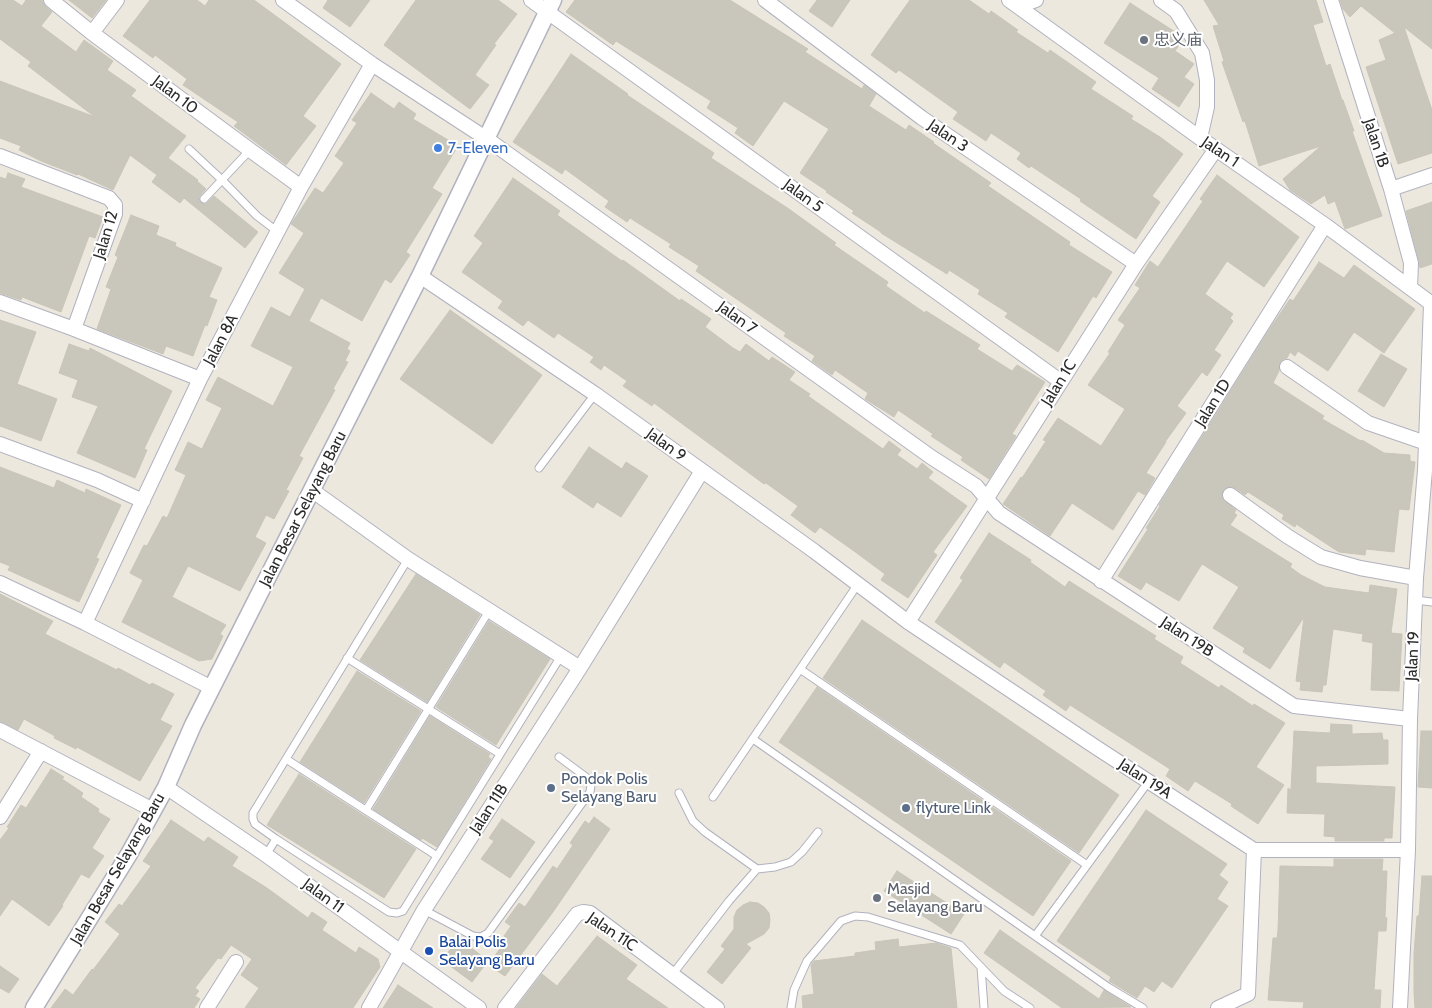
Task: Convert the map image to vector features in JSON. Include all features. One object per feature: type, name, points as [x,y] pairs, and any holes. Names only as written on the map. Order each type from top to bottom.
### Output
[{"type":"street","name":"Jalan 10","points":[[51,0],[92,33],[301,186]]},
{"type":"street","points":[[92,33],[117,0]]},
{"type":"street","name":"Jalan 7","points":[[283,0],[372,64],[487,138],[930,457],[976,486],[987,498]]},
{"type":"street","name":"Jalan 5","points":[[531,0],[550,6],[1060,381]]},
{"type":"street","name":"Jalan 3","points":[[765,0],[922,118],[1136,264]]},
{"type":"street","points":[[1013,3],[1036,0]]},
{"type":"street","points":[[1161,0],[1176,11],[1202,53],[1208,80],[1207,107],[1200,138]]},
{"type":"street","name":"Jalan 1B","points":[[1331,0],[1391,189],[1411,263],[1410,288]]},
{"type":"street","name":"Jalan 1","points":[[1013,3],[1200,138],[1325,225],[1432,304]]},
{"type":"street","name":"Jalan Besar Selayang Baru","points":[[34,1008],[129,854],[166,787],[212,688],[420,276],[550,6]]},
{"type":"street","name":"Jalan 8A","points":[[84,623],[200,379],[301,186],[372,64]]},
{"type":"street","name":"Jalan 1C","points":[[908,622],[1136,264],[1216,149]]},
{"type":"street","name":"Jalan 12","points":[[0,156],[109,198],[115,205],[115,214],[74,328]]},
{"type":"street","points":[[1391,189],[1432,175]]},
{"type":"street","name":"Jalan 1D","points":[[1100,581],[1325,225]]},
{"type":"street","name":"Jalan 9","points":[[420,276],[595,394],[908,622]]},
{"type":"street","points":[[0,302],[74,328],[200,379]]},
{"type":"street","name":"Jalan 19","points":[[1400,1008],[1408,850],[1410,719],[1416,578],[1428,472],[1426,443],[1432,304]]},
{"type":"street","points":[[1287,367],[1368,423],[1426,443]]},
{"type":"street","points":[[0,444],[97,480],[143,501]]},
{"type":"street","name":"Jalan 11B","points":[[369,1008],[424,910],[580,668],[702,471]]},
{"type":"street","points":[[313,491],[408,559],[580,668]]},
{"type":"street","points":[[1230,495],[1287,536],[1321,557],[1360,568],[1416,578]]},
{"type":"street","name":"Jalan 19B","points":[[987,498],[999,513],[1100,581],[1294,706],[1410,719]]},
{"type":"street","points":[[0,583],[212,688]]},
{"type":"street","name":"Jalan 19A","points":[[908,622],[1254,850]]},
{"type":"street","points":[[0,730],[153,810]]},
{"type":"street","points":[[0,817],[41,750]]},
{"type":"street","name":"Jalan 11","points":[[166,787],[266,855],[478,1008]]},
{"type":"street","points":[[1218,1008],[1248,994],[1254,850],[1408,850]]},
{"type":"street","name":"Jalan 11C","points":[[505,1008],[577,914],[583,912],[590,913],[717,1008]]},
{"type":"street","points":[[207,1008],[236,962]]},
{"type":"lane","points":[[189,149],[257,216],[278,232]]},
{"type":"lane","points":[[204,199],[250,150]]},
{"type":"lane","points":[[539,468],[595,394]]},
{"type":"lane","points":[[408,559],[253,813],[255,824],[389,912],[397,913],[403,911],[561,656]]},
{"type":"lane","points":[[713,797],[858,584]]},
{"type":"lane","points":[[1416,600],[1432,602]]},
{"type":"lane","points":[[366,810],[489,611]]},
{"type":"lane","points":[[347,658],[500,754]]},
{"type":"lane","points":[[800,669],[1087,865]]},
{"type":"lane","points":[[753,739],[1108,988],[1143,1008]]},
{"type":"lane","points":[[424,910],[473,936],[481,936],[488,933],[590,792],[591,785],[586,776],[558,757]]},
{"type":"lane","points":[[286,759],[437,856]]},
{"type":"lane","points":[[1035,936],[1149,781]]},
{"type":"lane","points":[[679,793],[692,820],[705,832],[757,869],[775,867],[791,862],[818,832]]},
{"type":"lane","points":[[266,855],[276,839]]},
{"type":"lane","points":[[672,975],[729,901],[757,869]]},
{"type":"lane","points":[[791,1008],[794,990],[807,961],[842,921],[855,916],[868,917],[960,945],[1004,991],[1030,1008]]},
{"type":"lane","points":[[981,967],[984,1008]]},
{"type":"building","points":[[0,0],[13,0],[22,6],[26,0],[42,0],[45,6],[52,12],[41,26],[76,52],[84,40],[113,61],[107,70],[136,90],[131,96],[186,136],[168,158],[198,180],[206,189],[199,197],[200,202],[206,204],[214,196],[258,232],[245,248],[184,198],[180,203],[152,182],[157,175],[130,155],[113,190],[78,174],[41,161],[19,150],[21,146],[0,138],[0,81],[95,117],[28,66],[31,62],[0,39]]},
{"type":"building","points":[[69,0],[106,0],[92,18]]},
{"type":"building","points":[[150,0],[197,0],[205,6],[209,0],[254,0],[341,64],[303,116],[316,126],[286,165],[234,126],[238,122],[183,85],[187,79],[155,55],[153,58],[123,36]]},
{"type":"building","points":[[328,0],[370,0],[350,27],[323,8]]},
{"type":"building","points":[[416,0],[498,0],[517,14],[494,44],[496,45],[475,75],[489,85],[470,109],[384,45]]},
{"type":"building","points":[[575,0],[730,0],[808,49],[805,52],[862,89],[864,85],[876,94],[869,106],[906,130],[909,125],[934,142],[991,183],[988,186],[1070,242],[1069,245],[1112,272],[1096,298],[1093,296],[1058,352],[1005,317],[1008,313],[978,294],[980,290],[949,270],[947,274],[881,233],[852,213],[854,211],[827,191],[800,173],[829,129],[784,101],[753,146],[735,133],[738,128],[707,108],[711,101],[616,41],[613,45],[566,12]]},
{"type":"building","points":[[817,0],[850,0],[832,27],[809,11]]},
{"type":"building","points":[[910,0],[969,0],[989,14],[991,11],[1018,30],[1016,32],[1048,53],[1050,50],[1096,82],[1091,89],[1133,116],[1131,119],[1183,154],[1152,196],[1160,202],[1136,239],[1080,201],[1081,199],[1031,166],[1029,168],[1017,159],[1021,153],[991,133],[986,141],[953,119],[958,112],[899,70],[896,73],[871,55]]},
{"type":"building","points":[[1204,0],[1316,0],[1323,22],[1313,25],[1326,66],[1330,64],[1382,216],[1345,229],[1335,201],[1328,204],[1325,195],[1311,204],[1290,190],[1283,179],[1321,146],[1259,166],[1245,121],[1243,122],[1222,62],[1224,61],[1213,26],[1219,25]]},
{"type":"building","points":[[1340,0],[1432,0],[1432,49],[1404,27],[1432,110],[1432,153],[1398,164],[1366,67],[1386,60],[1379,40],[1395,33],[1361,6],[1350,17],[1343,9]]},
{"type":"building","name":"忠义庙","points":[[1130,3],[1180,35],[1183,39],[1175,51],[1194,64],[1184,77],[1194,84],[1179,107],[1152,89],[1159,78],[1104,43]]},
{"type":"building","points":[[571,54],[627,95],[714,153],[711,158],[789,209],[836,243],[834,245],[888,282],[886,286],[925,313],[926,311],[980,345],[977,349],[1012,371],[1017,365],[1045,382],[1012,434],[1016,436],[989,479],[961,460],[963,457],[931,436],[933,434],[898,410],[894,417],[865,399],[868,393],[835,370],[832,375],[812,361],[815,356],[784,336],[786,333],[696,271],[699,266],[669,247],[671,244],[630,218],[627,222],[605,207],[609,201],[565,169],[562,174],[513,142]]},
{"type":"building","points":[[371,93],[394,109],[399,102],[416,114],[413,119],[458,146],[432,188],[442,194],[406,252],[410,255],[391,283],[385,279],[362,321],[321,298],[309,321],[350,343],[347,349],[350,351],[345,361],[348,362],[299,456],[303,458],[286,490],[289,491],[274,519],[266,515],[255,537],[266,543],[240,591],[188,566],[172,597],[226,625],[220,634],[223,636],[212,659],[199,661],[122,622],[143,580],[130,573],[144,545],[147,546],[163,516],[167,518],[186,475],[175,470],[188,442],[202,449],[222,408],[206,400],[218,377],[273,406],[293,367],[251,346],[271,307],[290,317],[305,289],[279,273],[304,233],[291,224],[315,188],[323,193],[344,163],[335,156],[357,123],[352,120]]},
{"type":"building","points":[[8,173],[25,179],[21,187],[103,217],[95,238],[89,236],[61,312],[22,297],[21,300],[0,293],[0,177],[6,179]]},
{"type":"building","points":[[1217,175],[1299,237],[1264,287],[1227,261],[1205,294],[1233,314],[1230,318],[1233,321],[1214,350],[1221,355],[1207,376],[1202,372],[1177,406],[1186,413],[1146,473],[1155,478],[1145,495],[1138,491],[1113,530],[1072,503],[1050,536],[1003,504],[1046,441],[1043,440],[1058,418],[1101,446],[1125,409],[1088,385],[1110,353],[1108,352],[1125,325],[1118,320],[1140,288],[1135,285],[1150,261],[1158,267],[1203,201],[1200,199]]},
{"type":"building","points":[[513,178],[560,211],[557,215],[680,301],[681,299],[711,319],[705,327],[733,348],[740,352],[746,344],[769,361],[772,357],[795,372],[789,380],[810,394],[808,396],[883,449],[889,441],[901,450],[897,455],[917,469],[922,463],[933,472],[928,478],[967,506],[933,552],[937,555],[908,598],[881,580],[885,574],[854,551],[820,527],[815,533],[791,515],[798,506],[766,483],[764,484],[654,403],[652,406],[623,386],[627,381],[604,365],[601,370],[590,362],[594,357],[558,333],[554,338],[528,320],[523,326],[498,308],[503,301],[462,272],[483,243],[474,236]]},
{"type":"building","points":[[1432,202],[1432,264],[1420,268],[1406,211]]},
{"type":"building","points":[[131,215],[159,226],[156,235],[176,243],[175,246],[222,268],[209,297],[217,300],[193,356],[166,346],[163,354],[97,329],[111,289],[106,287],[118,257],[115,255]]},
{"type":"building","points":[[1319,262],[1344,278],[1354,265],[1415,309],[1384,353],[1354,332],[1328,371],[1298,351],[1295,356],[1290,352],[1287,358],[1280,362],[1279,371],[1273,383],[1324,416],[1322,419],[1361,441],[1384,453],[1410,455],[1410,461],[1415,462],[1409,510],[1399,509],[1394,552],[1366,549],[1365,555],[1339,552],[1296,524],[1295,527],[1282,519],[1284,515],[1248,492],[1245,495],[1235,488],[1227,487],[1223,490],[1222,498],[1236,510],[1234,513],[1237,515],[1230,525],[1292,564],[1290,567],[1301,575],[1325,587],[1369,593],[1370,585],[1397,589],[1391,633],[1402,634],[1399,691],[1371,690],[1373,643],[1362,641],[1363,634],[1333,629],[1326,685],[1323,685],[1322,692],[1300,690],[1301,682],[1296,681],[1304,617],[1270,669],[1243,652],[1245,648],[1213,628],[1239,587],[1202,564],[1179,601],[1146,582],[1141,590],[1118,576],[1148,529],[1146,528],[1159,505],[1269,330],[1290,299],[1293,301]]},
{"type":"building","points":[[450,310],[542,375],[492,444],[400,379]]},
{"type":"building","points":[[0,320],[36,332],[17,384],[57,399],[41,441],[0,426]]},
{"type":"building","points":[[69,344],[89,351],[90,348],[172,391],[144,449],[147,450],[135,478],[77,453],[98,406],[72,397],[78,380],[59,373]]},
{"type":"building","points":[[1381,354],[1407,369],[1384,407],[1358,391]]},
{"type":"building","points":[[589,447],[622,469],[626,462],[648,476],[621,517],[597,502],[593,508],[562,487]]},
{"type":"building","points":[[0,467],[54,488],[57,480],[85,493],[86,489],[121,505],[96,558],[99,559],[79,602],[8,570],[10,566],[0,562]]},
{"type":"building","points":[[989,533],[1031,560],[1030,562],[1065,587],[1069,581],[1156,636],[1154,639],[1183,657],[1180,663],[1219,688],[1221,685],[1253,706],[1254,704],[1285,723],[1256,767],[1284,785],[1258,824],[1231,806],[1232,804],[1195,781],[1188,791],[1166,776],[1170,769],[1070,705],[1066,711],[1043,695],[1046,691],[1004,662],[1000,668],[935,622],[963,580],[960,578]]},
{"type":"building","points":[[416,574],[480,615],[427,702],[360,660]]},
{"type":"building","points":[[0,594],[53,621],[45,634],[117,670],[118,668],[150,685],[152,683],[174,694],[160,720],[172,726],[140,781],[77,747],[76,749],[54,738],[55,736],[24,719],[18,730],[0,721]]},
{"type":"building","points":[[862,620],[1119,795],[1079,853],[823,678]]},
{"type":"building","points":[[489,621],[550,659],[496,745],[436,707]]},
{"type":"building","points":[[357,671],[421,711],[364,803],[300,762]]},
{"type":"building","points":[[817,687],[1071,861],[1033,916],[779,742]]},
{"type":"building","points":[[430,716],[490,754],[488,757],[491,759],[437,847],[422,838],[421,840],[373,809]]},
{"type":"building","points":[[1331,724],[1352,725],[1352,734],[1382,733],[1383,740],[1388,740],[1388,764],[1316,766],[1316,783],[1395,787],[1392,838],[1384,838],[1384,841],[1335,841],[1335,837],[1324,836],[1325,814],[1287,813],[1288,788],[1291,790],[1294,731],[1330,733]]},
{"type":"building","points":[[1421,731],[1432,731],[1432,788],[1418,787]]},
{"type":"building","points":[[51,769],[83,793],[81,797],[99,809],[98,812],[110,819],[92,848],[104,856],[89,878],[81,874],[49,926],[12,899],[0,916],[0,840],[9,828],[7,827],[21,805],[26,808]]},
{"type":"building","points":[[299,774],[416,849],[384,898],[267,825]]},
{"type":"building","points":[[1146,810],[1227,864],[1219,875],[1228,882],[1217,899],[1228,906],[1172,988],[1162,981],[1154,992],[1145,986],[1137,998],[1109,981],[1111,977],[1057,941]]},
{"type":"building","points":[[594,817],[610,829],[553,912],[505,976],[488,965],[507,939],[504,936],[511,926],[505,922],[519,903],[525,907],[553,866],[557,869],[573,845],[570,843],[585,821],[589,824]]},
{"type":"building","points":[[502,819],[535,842],[510,878],[481,859],[494,841],[489,838]]},
{"type":"building","points":[[171,820],[204,842],[208,837],[238,857],[232,866],[267,888],[308,918],[312,912],[327,922],[322,930],[356,953],[359,947],[378,959],[380,967],[353,1008],[245,1008],[259,988],[241,975],[252,959],[231,945],[221,959],[218,958],[195,988],[199,991],[195,996],[200,999],[194,1008],[51,1008],[65,989],[73,995],[120,934],[105,922],[119,904],[122,906],[151,866],[143,861]]},
{"type":"building","points":[[1334,859],[1383,859],[1382,871],[1387,871],[1386,931],[1378,931],[1374,990],[1381,990],[1380,1008],[1303,1008],[1304,1002],[1268,1000],[1273,938],[1277,938],[1278,930],[1280,866],[1334,867]]},
{"type":"building","points":[[897,871],[964,914],[951,934],[884,891]]},
{"type":"building","points":[[1422,876],[1432,876],[1432,1008],[1415,1008],[1414,953]]},
{"type":"building","points":[[750,902],[758,903],[769,913],[769,928],[764,934],[746,944],[751,948],[722,984],[707,972],[725,949],[721,946],[734,929],[734,917],[737,910]]},
{"type":"building","points":[[1000,930],[1099,999],[1104,990],[1131,1007],[1062,1008],[984,953]]},
{"type":"building","points":[[597,936],[637,965],[626,979],[668,1008],[516,1008],[542,974],[557,986]]},
{"type":"building","points":[[459,938],[488,961],[472,982],[442,960]]},
{"type":"building","points":[[898,939],[899,947],[936,943],[951,948],[957,1008],[803,1008],[802,996],[814,994],[811,965],[814,961],[855,956],[855,953],[876,950],[875,942]]},
{"type":"building","points":[[0,966],[19,979],[9,993],[0,988]]},
{"type":"building","points":[[398,985],[433,1008],[383,1008]]},
{"type":"place","name":"忠义庙","points":[[1144,40]]},
{"type":"place","name":"7-Eleven","points":[[438,148]]},
{"type":"place","name":"Pondok Polis Selayang Baru","points":[[551,788]]},
{"type":"place","name":"flyture Link","points":[[906,808]]},
{"type":"place","name":"Masjid Selayang Baru","points":[[877,898]]},
{"type":"place","name":"Balai Polis Selayang Baru","points":[[429,951]]}]
